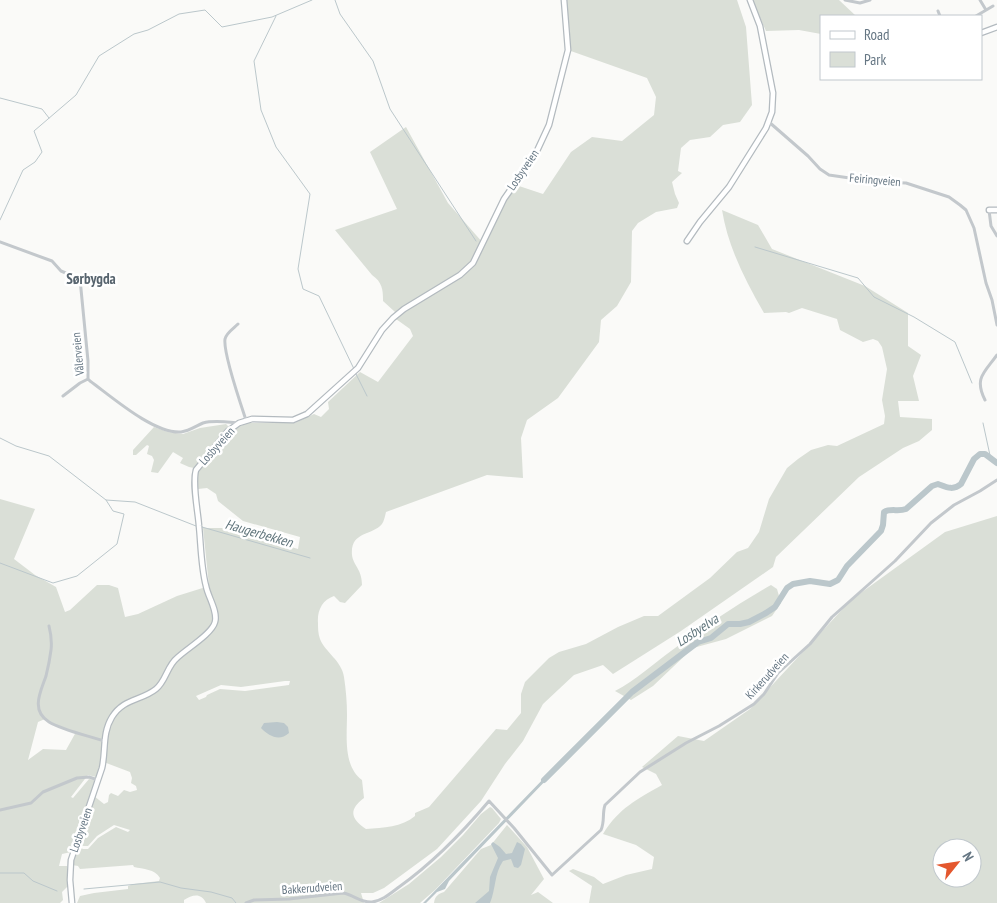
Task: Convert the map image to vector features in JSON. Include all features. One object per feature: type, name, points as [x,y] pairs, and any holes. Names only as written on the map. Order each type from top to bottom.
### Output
[{"type":"main road","name":"Losbyveien","points":[[72,903],[71,860],[105,756],[104,741],[107,728],[117,710],[128,701],[156,689],[174,660],[211,630],[215,624],[215,613],[205,584],[195,474],[198,466],[222,438],[239,423],[246,420],[293,420],[307,414],[358,368],[382,330],[392,318],[460,275],[473,263],[504,199],[536,152],[549,125],[568,50],[564,0]]},
{"type":"main road","points":[[687,241],[729,187],[769,122],[772,112],[773,93],[760,26],[750,0]]},
{"type":"main road","points":[[982,34],[997,27]]},
{"type":"main road","points":[[989,210],[997,210]]},
{"type":"street","points":[[845,0],[860,3],[870,0]]},
{"type":"street","points":[[980,0],[986,10]]},
{"type":"street","points":[[978,15],[993,6]]},
{"type":"street","points":[[938,11],[940,15]]},
{"type":"street","name":"Feiringveien","points":[[769,122],[820,169],[830,175],[877,182],[906,182],[949,197],[966,210],[974,228],[997,325]]},
{"type":"street","points":[[989,210],[992,226],[997,236]]},
{"type":"street","name":"Vålerveien","points":[[0,242],[52,261],[61,271],[80,279],[88,353],[88,379],[143,419],[172,431],[184,431],[209,422],[239,423]]},
{"type":"street","points":[[238,324],[228,333],[225,341],[246,420]]},
{"type":"street","points":[[984,400],[980,390],[980,380],[997,355]]},
{"type":"street","points":[[63,396],[80,382],[88,379]]},
{"type":"street","name":"Kirkerudveien","points":[[508,822],[552,875],[600,830],[604,824],[605,805],[640,772],[754,704],[764,694],[778,673],[810,644],[832,617],[895,561],[931,523],[954,505],[980,492],[997,480]]},
{"type":"street","points":[[49,626],[52,648],[46,676],[38,697],[41,713],[50,722],[104,741]]},
{"type":"street","points":[[0,810],[31,803],[43,792],[77,778],[89,776],[98,780]]},
{"type":"street","name":"Bakkerudveien","points":[[246,903],[254,900],[289,899],[343,893],[351,894],[362,902],[378,901],[428,865],[460,835],[489,801],[508,822]]},
{"type":"green space","points":[[564,0],[737,0],[746,27],[752,105],[740,122],[723,125],[710,137],[690,140],[681,148],[678,171],[682,173],[672,182],[679,203],[677,208],[656,212],[638,223],[632,231],[631,282],[617,306],[601,320],[599,342],[558,398],[527,420],[521,438],[523,478],[487,475],[386,512],[382,524],[378,528],[362,535],[354,542],[352,555],[361,575],[362,585],[345,603],[340,602],[334,596],[323,603],[319,610],[318,631],[322,644],[343,671],[347,706],[347,750],[352,767],[362,780],[364,798],[355,806],[353,814],[357,822],[366,829],[392,826],[410,820],[415,816],[415,813],[429,807],[496,729],[507,730],[521,713],[521,694],[525,682],[549,658],[559,652],[586,644],[644,616],[658,616],[710,578],[737,552],[748,548],[759,532],[769,499],[787,468],[811,450],[828,445],[837,446],[884,424],[885,416],[882,400],[887,369],[882,347],[878,341],[873,339],[863,342],[840,330],[837,319],[802,308],[789,313],[764,313],[738,263],[728,237],[722,210],[758,225],[772,249],[865,286],[908,313],[908,346],[921,355],[913,376],[919,401],[898,401],[900,417],[932,419],[932,430],[919,441],[903,448],[859,477],[776,557],[773,567],[681,631],[613,674],[603,665],[574,675],[543,704],[523,741],[505,764],[481,801],[437,849],[384,888],[373,893],[361,893],[364,903],[206,903],[202,897],[196,896],[184,900],[184,903],[77,903],[80,896],[128,889],[128,886],[159,881],[160,878],[152,871],[134,867],[133,865],[80,869],[78,866],[72,865],[78,846],[88,849],[98,838],[116,827],[128,832],[130,830],[114,825],[97,836],[88,846],[83,846],[79,842],[94,796],[104,804],[108,802],[111,793],[118,796],[124,790],[130,792],[137,790],[136,786],[131,783],[130,772],[101,761],[96,777],[88,775],[71,797],[73,798],[89,779],[95,780],[71,852],[62,854],[59,866],[67,866],[68,886],[62,892],[63,900],[60,903],[0,903],[0,499],[35,509],[14,559],[35,575],[56,587],[65,612],[70,610],[97,585],[109,585],[118,588],[125,617],[138,614],[177,596],[209,586],[203,528],[226,528],[298,549],[300,537],[243,521],[218,501],[216,494],[207,488],[198,489],[197,476],[199,469],[180,463],[183,458],[173,452],[158,473],[151,472],[154,460],[152,456],[147,454],[149,446],[147,445],[136,455],[133,455],[133,450],[154,427],[168,432],[183,434],[200,428],[226,424],[232,430],[247,423],[295,423],[314,414],[321,417],[329,409],[328,402],[360,372],[378,382],[413,336],[410,329],[396,319],[395,312],[383,301],[382,289],[378,280],[335,230],[397,209],[370,152],[406,127],[448,203],[483,243],[513,184],[543,194],[571,152],[592,137],[622,141],[654,115],[656,97],[647,78],[568,50]],"holes":[[[290,681],[289,685],[245,691],[220,689],[199,700],[196,696],[221,685],[241,687]],[[45,719],[50,723],[76,732],[66,750],[43,749],[28,760],[38,722]]]},
{"type":"green space","points":[[752,0],[839,0],[855,15],[820,15],[820,34],[799,30],[766,31]]},
{"type":"green space","points":[[997,516],[997,903],[589,903],[592,886],[569,871],[573,869],[594,877],[603,884],[626,875],[652,869],[654,857],[636,845],[603,834],[615,817],[622,811],[636,800],[662,785],[656,774],[642,767],[678,736],[704,741],[750,709],[851,600],[945,532]]},
{"type":"green space","points":[[771,585],[777,589],[781,603],[772,616],[726,639],[693,648],[653,686],[631,700],[615,691],[707,625]]},
{"type":"green space","points":[[490,807],[501,819],[499,823],[435,890],[420,903],[379,903],[409,884],[441,857],[481,814]]},
{"type":"green space","points":[[507,825],[527,847],[544,879],[531,895],[538,892],[553,903],[434,903],[437,896],[444,892],[481,849],[491,845]]},
{"type":"shaded area","points":[[264,723],[284,723],[288,727],[289,733],[282,737],[274,737],[261,728]]},
{"type":"shaded area","points":[[549,773],[551,775],[449,881],[445,889],[437,892],[426,903],[423,903]]},
{"type":"shaded area","points":[[493,842],[506,854],[512,853],[517,842],[521,844],[525,849],[521,865],[518,868],[514,867],[511,859],[503,861],[498,871],[490,903],[475,903],[489,891],[490,877],[498,858],[491,844]]},
{"type":"waterway","name":"Haugerbekken","points":[[0,220],[23,170],[35,162],[42,152],[34,131],[76,95],[99,56],[134,34],[148,30],[179,14],[205,10],[222,27],[272,17],[312,0]]},
{"type":"waterway","points":[[335,0],[340,14],[373,61],[390,109],[476,241]]},
{"type":"waterway","points":[[276,16],[254,61],[261,110],[276,147],[310,194],[298,269],[303,289],[319,296],[354,369]]},
{"type":"waterway","points":[[0,98],[42,109],[49,118]]},
{"type":"waterway","points":[[755,247],[858,278],[874,297],[914,317],[955,342],[972,383]]},
{"type":"waterway","points":[[356,374],[367,396]]},
{"type":"waterway","points":[[983,423],[991,460]]},
{"type":"waterway","name":"Haugerbekken","points":[[0,438],[16,446],[49,456],[106,500],[135,502],[196,526]]},
{"type":"waterway","name":"Losbyelva","points":[[544,780],[632,692],[698,642],[711,638],[728,624],[749,622],[766,613],[775,607],[787,588],[793,584],[810,581],[830,584],[838,580],[847,566],[881,531],[884,512],[906,509],[932,486],[938,484],[950,488],[958,486],[961,484],[974,459],[980,454],[985,454],[997,463]]},
{"type":"waterway","points":[[0,563],[53,583],[77,576],[117,544],[124,514],[113,511],[106,500]]},
{"type":"waterway","name":"Haugerbekken","points":[[202,527],[310,558]]},
{"type":"waterway","points":[[0,873],[24,873],[33,881],[57,891]]},
{"type":"waterway","points":[[84,889],[160,882],[181,888],[211,892],[232,898],[236,903]]},
{"type":"district","name":"Sørbygda","points":[[91,279]]}]
